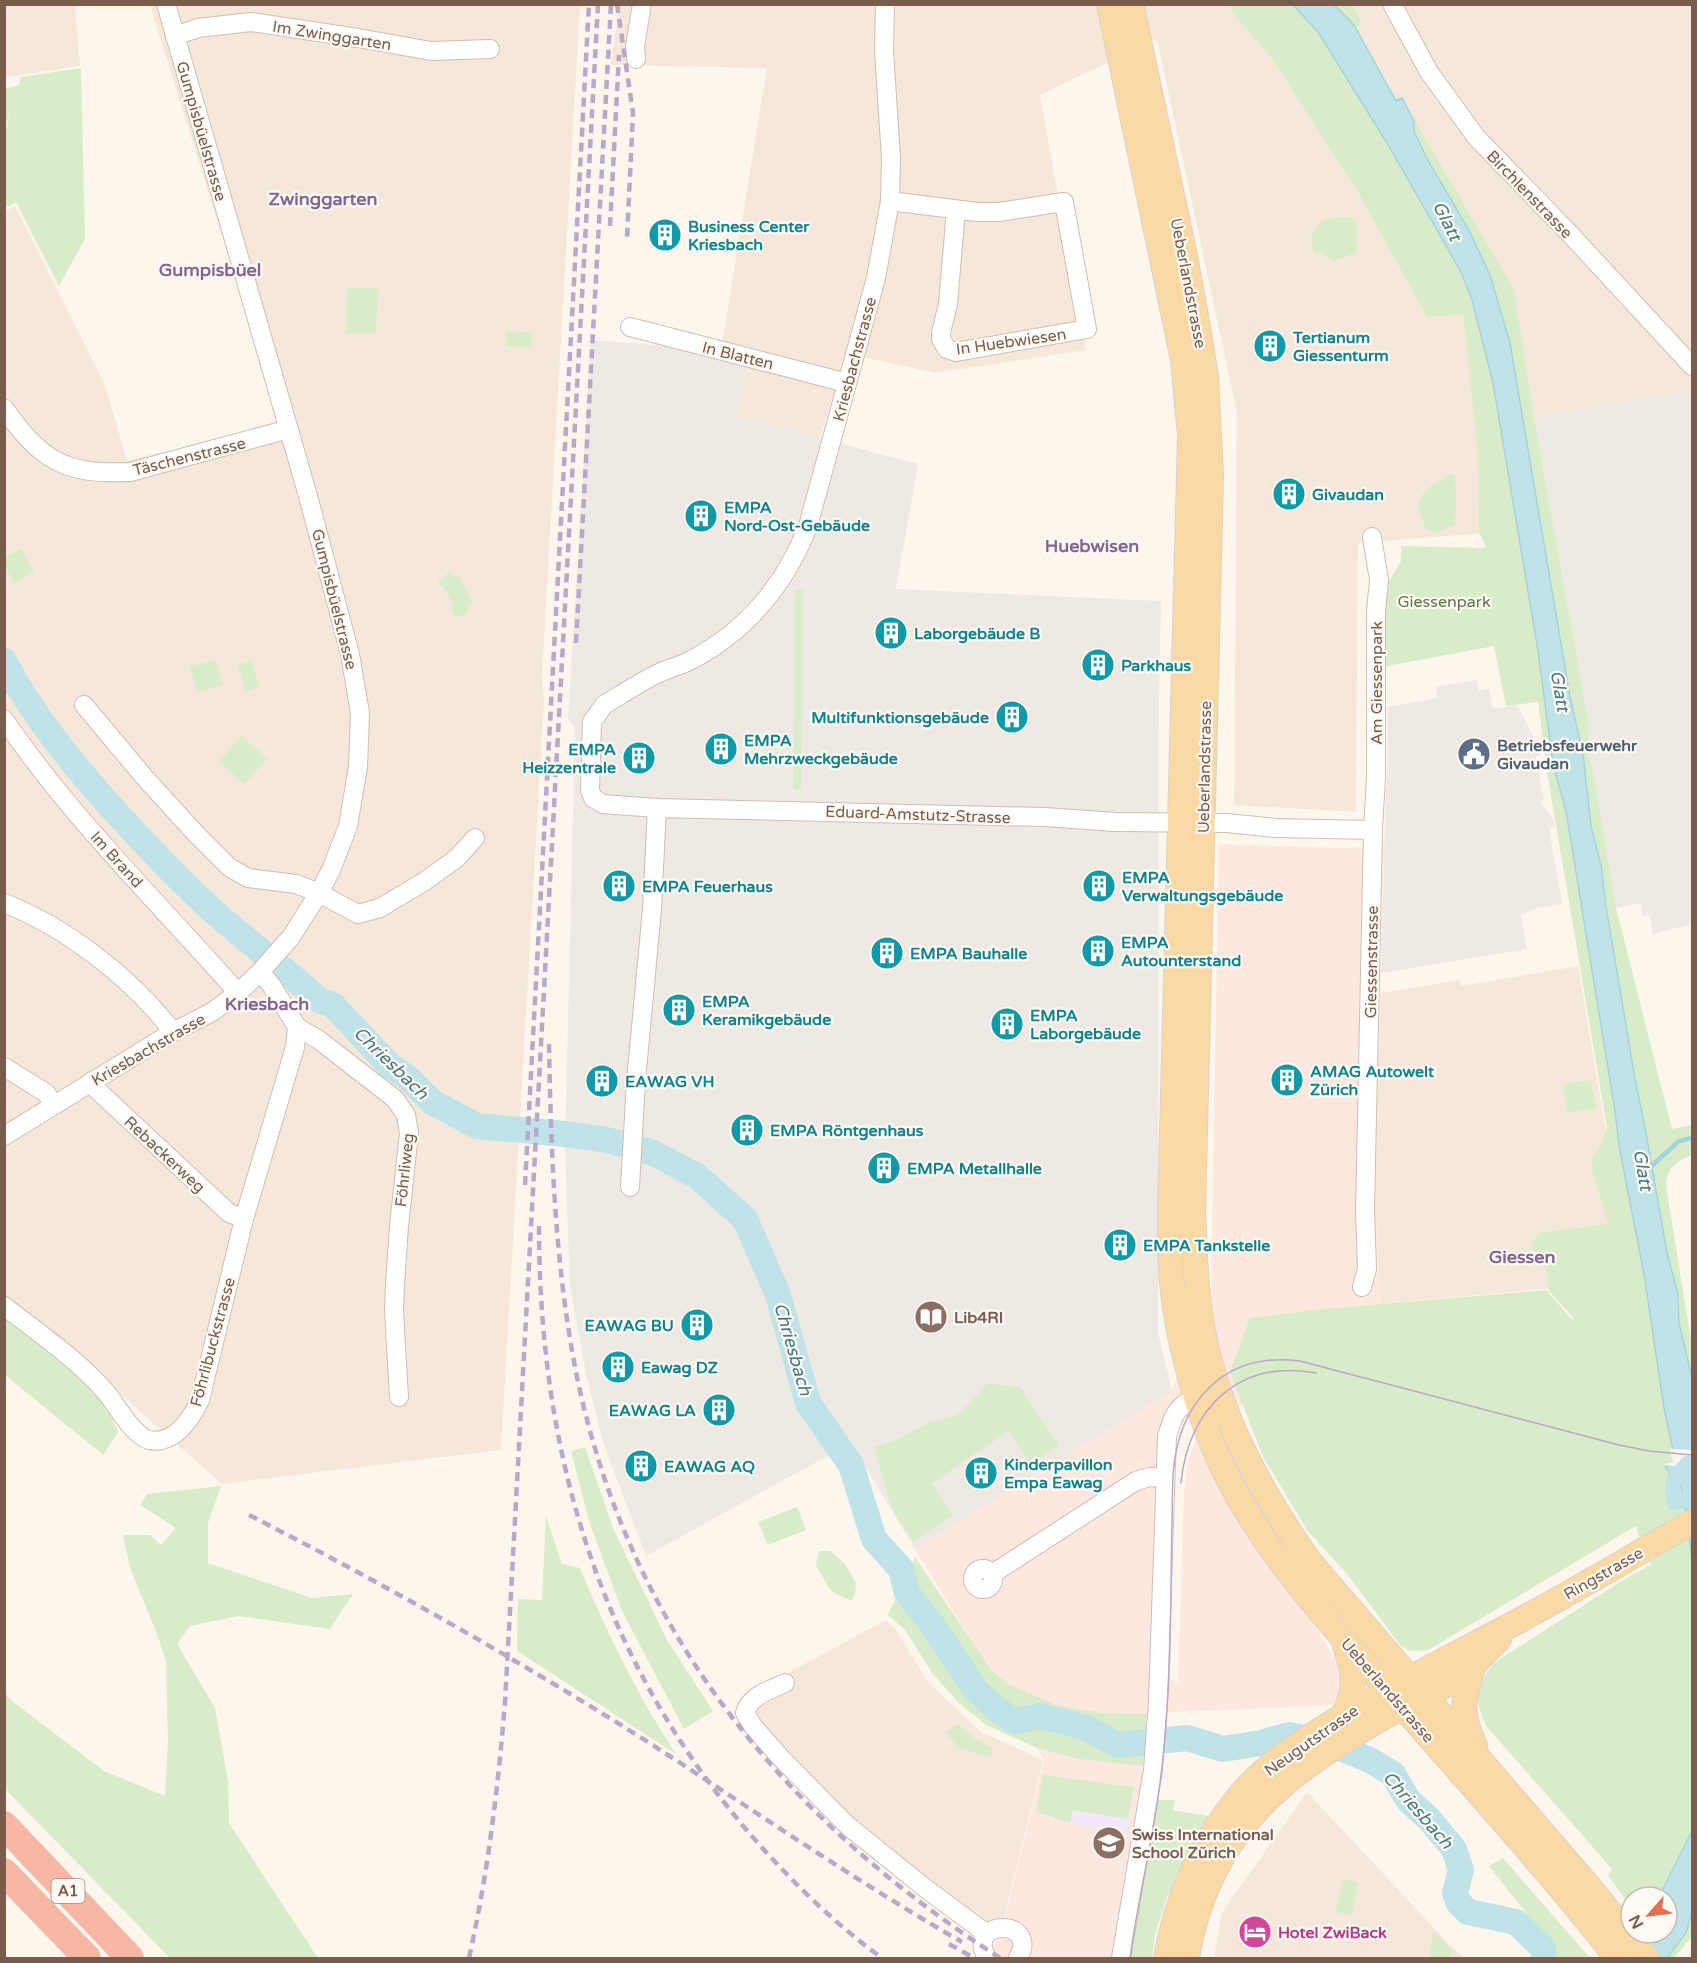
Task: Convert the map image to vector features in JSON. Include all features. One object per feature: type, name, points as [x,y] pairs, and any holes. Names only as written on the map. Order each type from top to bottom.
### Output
[{"type":"highway","name":"A1","points":[[4,1826],[130,1959]]},
{"type":"highway","name":"A1","points":[[4,1872],[87,1959]]},
{"type":"main road","name":"Ueberlandstrasse","points":[[1110,4],[1183,360],[1190,436],[1170,1234],[1172,1282],[1179,1331],[1195,1397],[1227,1476],[1252,1519],[1286,1569],[1340,1636],[1573,1903],[1617,1959]]},
{"type":"main road","name":"Ueberlandstrasse","points":[[1131,4],[1184,251],[1206,377],[1211,476],[1193,1213],[1197,1291],[1220,1396],[1247,1461],[1281,1519],[1331,1588],[1642,1951]]},
{"type":"main road","name":"Ringstrasse","points":[[1395,1699],[1513,1624],[1692,1522]]},
{"type":"main road","name":"Ringstrasse","points":[[1417,1687],[1463,1674],[1513,1624]]},
{"type":"main road","points":[[1340,1636],[1353,1673],[1353,1690],[1346,1713]]},
{"type":"main road","points":[[1474,1664],[1466,1692],[1464,1713],[1484,1765]]},
{"type":"main road","name":"Neugutstrasse","points":[[1166,1959],[1170,1934],[1192,1871],[1210,1839],[1241,1794],[1277,1760],[1346,1713],[1395,1699]]},
{"type":"main road","name":"Neugutstrasse","points":[[1187,1959],[1199,1904],[1209,1880],[1241,1827],[1283,1785],[1371,1724],[1395,1699]]},
{"type":"street","name":"Gumpisbüelstrasse","points":[[166,4],[289,429],[350,654],[360,713],[358,767],[348,826],[319,894]]},
{"type":"street","points":[[636,59],[634,46],[642,4]]},
{"type":"street","name":"Kriesbachstrasse","points":[[689,662],[741,627],[764,603],[786,572],[808,526],[876,278],[890,201],[891,159],[884,51],[885,4]]},
{"type":"street","name":"Birchlenstrasse","points":[[1392,4],[1429,72],[1451,106],[1476,137],[1570,234],[1692,366]]},
{"type":"street","name":"Im Zwinggarten","points":[[175,36],[198,28],[251,22],[431,51],[490,49]]},
{"type":"street","name":"In Huebwiesen","points":[[890,201],[956,210],[999,212],[1064,202],[1087,329],[956,352],[947,349],[941,333],[949,293],[956,210]]},
{"type":"street","name":"In Blatten","points":[[630,327],[847,383]]},
{"type":"street","name":"Täschenstrasse","points":[[4,408],[22,433],[44,455],[74,468],[102,473],[130,472],[289,429]]},
{"type":"street","name":"Am Giessenpark","points":[[1372,537],[1379,580],[1376,611],[1376,777],[1373,830]]},
{"type":"street","name":"Eduard-Amstutz-Strasse","points":[[689,662],[660,672],[604,705],[592,722],[590,790],[592,798],[597,802],[657,808],[1044,817],[1179,823]]},
{"type":"street","points":[[84,705],[145,778],[197,835],[229,867],[248,878],[296,884],[358,914],[380,908],[447,865],[475,838]]},
{"type":"street","name":"Im Brand","points":[[4,719],[64,801],[238,993]]},
{"type":"street","points":[[630,1187],[636,1081],[652,909],[657,808]]},
{"type":"street","points":[[1179,823],[1373,830]]},
{"type":"street","name":"Giessenstrasse","points":[[1362,1287],[1367,1269],[1365,1210],[1373,830]]},
{"type":"street","name":"Kriesbachstrasse","points":[[4,1136],[173,1032],[212,1012],[238,993],[288,940],[319,894]]},
{"type":"street","points":[[4,903],[28,914],[95,956],[158,1013],[173,1032]]},
{"type":"street","name":"Föhrliweg","points":[[262,970],[297,1027],[318,1040],[395,1099],[406,1115],[409,1133],[396,1258],[394,1311],[399,1397]]},
{"type":"street","name":"Föhrlibuckstrasse","points":[[4,1306],[96,1381],[139,1434],[150,1440],[166,1438],[180,1429],[193,1415],[200,1400],[244,1219],[295,1047],[297,1027]]},
{"type":"street","points":[[4,1067],[46,1093],[54,1105]]},
{"type":"street","name":"Rebackerweg","points":[[92,1082],[96,1089],[229,1213],[244,1219]]},
{"type":"street","points":[[1121,1959],[1153,1770],[1167,1436],[1177,1411],[1195,1397]]},
{"type":"street","name":"Ueberlandstrasse","points":[[1195,1397],[1204,1400],[1216,1415],[1234,1457],[1255,1495],[1281,1519]]},
{"type":"street","points":[[992,1574],[1136,1480],[1150,1477],[1165,1478]]},
{"type":"street","points":[[784,1683],[753,1699],[747,1705],[745,1713],[753,1726],[847,1825],[987,1934]]},
{"type":"street","points":[[987,1959],[983,1946],[987,1934],[997,1927],[1015,1931],[1022,1941],[1023,1957]]},
{"type":"shaded area","points":[[4,5],[75,5],[80,66],[5,77]]},
{"type":"shaded area","points":[[150,5],[580,5],[542,676],[544,701],[501,1450],[222,1484],[100,1376],[5,1299],[4,212],[15,206],[105,385],[127,461],[280,423]]},
{"type":"shaded area","points":[[619,5],[1692,5],[1692,391],[1534,418],[1497,532],[1358,543],[1356,812],[1234,805],[1237,413],[1157,39],[1040,95],[1086,350],[936,373],[849,354],[819,438],[736,416],[753,352],[722,343],[767,68],[611,65]]},
{"type":"shaded area","points":[[591,340],[753,352],[736,416],[918,464],[896,589],[1161,601],[1158,1333],[1172,1391],[915,1549],[851,1443],[646,1556],[603,1442],[587,1379],[570,1286],[565,1148],[575,729],[568,719]]},
{"type":"shaded area","points":[[1692,391],[1692,924],[1653,934],[1650,915],[1643,916],[1641,903],[1616,908],[1593,771],[1587,753],[1589,747],[1588,719],[1534,418]]},
{"type":"shaded area","points":[[1477,680],[1479,691],[1489,689],[1493,709],[1517,705],[1542,753],[1536,757],[1544,800],[1539,801],[1552,817],[1555,826],[1549,829],[1562,904],[1537,908],[1521,914],[1527,949],[1381,973],[1388,707],[1437,698],[1436,687]]},
{"type":"shaded area","points":[[1219,844],[1344,848],[1384,846],[1375,1173],[1381,1304],[1201,1435],[1246,1525],[1344,1673],[1339,1705],[1147,1713],[1127,1958],[985,1958],[1001,1934],[1044,1760],[915,1549],[1172,1391],[1211,1289]],"holes":[[[1184,1414],[1199,1432],[1189,1458],[1184,1491],[1178,1683],[1164,1675],[1175,1426]]]},
{"type":"shaded area","points":[[1578,966],[1631,1281],[1381,1304],[1375,1173],[1380,993],[1460,980],[1461,986]]},
{"type":"shaded area","points":[[886,1620],[895,1628],[927,1681],[981,1732],[1043,1760],[1004,1918],[983,1926],[850,1823],[788,1758],[738,1700]]},
{"type":"shaded area","points":[[1077,1780],[1134,1787],[1126,1834],[1070,1823]]},
{"type":"shaded area","points":[[1307,1792],[1447,1942],[1465,1958],[1214,1958],[1221,1914]]},
{"type":"green space","name":"Giessenpark","points":[[1230,5],[1353,5],[1362,24],[1356,28],[1395,99],[1400,96],[1514,289],[1534,418],[1588,719],[1589,747],[1587,753],[1593,771],[1616,908],[1672,1129],[1692,1125],[1692,1155],[1673,1166],[1668,1174],[1666,1186],[1692,1336],[1692,1936],[1674,1958],[1670,1958],[1660,1945],[1679,1945],[1679,1885],[1619,1885],[1619,1890],[1608,1875],[1612,1870],[1606,1862],[1487,1727],[1478,1700],[1480,1684],[1497,1661],[1620,1582],[1652,1566],[1643,1550],[1636,1526],[1428,1650],[1409,1651],[1400,1645],[1347,1574],[1307,1530],[1263,1457],[1230,1372],[1250,1318],[1313,1310],[1546,1290],[1574,1322],[1573,1317],[1549,1291],[1547,1271],[1531,1245],[1538,1233],[1608,1224],[1592,1170],[1592,1157],[1600,1147],[1607,1128],[1546,765],[1538,702],[1506,706],[1494,646],[1382,667],[1382,593],[1401,561],[1401,546],[1486,548],[1479,532],[1478,453],[1463,314],[1427,317],[1361,197],[1272,58],[1232,12]]},
{"type":"green space","points":[[81,68],[85,239],[59,286],[16,202],[5,208],[5,134],[11,111],[5,129],[5,89],[19,85],[21,77]]},
{"type":"green space","points":[[1338,217],[1352,218],[1357,223],[1357,252],[1334,261],[1320,252],[1316,254],[1311,248],[1313,243],[1311,236],[1322,221]]},
{"type":"green space","points":[[347,288],[378,288],[376,334],[346,333]]},
{"type":"green space","points":[[506,331],[532,332],[531,347],[506,346]]},
{"type":"green space","points":[[1449,475],[1455,475],[1455,525],[1435,532],[1426,529],[1419,510],[1420,498],[1428,489]]},
{"type":"green space","points":[[21,548],[34,572],[14,583],[5,566],[5,557]]},
{"type":"green space","points":[[450,572],[453,577],[458,574],[473,603],[466,608],[468,612],[459,617],[455,616],[447,593],[439,585],[439,580]]},
{"type":"green space","points":[[795,590],[803,590],[801,790],[793,789]]},
{"type":"green space","points":[[216,660],[223,685],[197,692],[190,666]]},
{"type":"green space","points":[[252,660],[259,687],[245,691],[238,664]]},
{"type":"green space","points":[[242,736],[267,759],[244,784],[219,761]]},
{"type":"green space","points":[[1591,1080],[1596,1109],[1567,1113],[1563,1084]]},
{"type":"green space","points":[[4,1316],[105,1399],[118,1432],[103,1455],[5,1375]]},
{"type":"green space","points":[[988,1383],[1020,1387],[1059,1446],[1031,1463],[1009,1431],[932,1483],[953,1515],[913,1542],[892,1509],[874,1447],[896,1440],[928,1423],[958,1415]]},
{"type":"green space","points":[[585,1447],[613,1528],[667,1640],[713,1711],[684,1729],[622,1611],[589,1521],[571,1451]]},
{"type":"green space","points":[[221,1486],[208,1523],[208,1563],[312,1598],[353,1594],[330,1629],[238,1616],[190,1626],[177,1644],[215,1708],[228,1781],[229,1823],[318,1958],[170,1958],[5,1789],[5,1693],[12,1701],[104,1771],[165,1796],[168,1742],[166,1662],[130,1568],[123,1535],[150,1535],[161,1545],[176,1528],[140,1505],[147,1494]]},
{"type":"green space","points":[[797,1507],[806,1530],[768,1545],[758,1522]]},
{"type":"green space","points":[[546,1516],[562,1564],[580,1568],[624,1663],[648,1709],[676,1754],[517,1651],[518,1599],[542,1600]]},
{"type":"green space","points":[[819,1551],[830,1551],[845,1564],[856,1583],[852,1601],[834,1593],[828,1586],[816,1566]]},
{"type":"green space","points":[[915,1557],[991,1670],[1010,1685],[1056,1705],[1101,1713],[1147,1714],[1143,1766],[1079,1759],[1037,1748],[986,1725],[959,1703],[933,1674],[905,1630],[888,1615]]},
{"type":"green space","points":[[958,1724],[974,1738],[992,1748],[991,1757],[958,1748],[946,1732]]},
{"type":"green space","points":[[1043,1775],[1134,1787],[1128,1819],[1073,1810],[1070,1823],[1036,1812]]},
{"type":"green space","points":[[1154,1800],[1175,1800],[1173,1810],[1215,1817],[1167,1897],[1155,1935],[1152,1958],[1127,1958]]},
{"type":"green space","points":[[1503,1858],[1590,1958],[1550,1958],[1552,1946],[1489,1866]]},
{"type":"green space","points":[[1342,1879],[1358,1882],[1352,1915],[1336,1912]]},
{"type":"green space","points":[[1433,1932],[1452,1950],[1450,1958],[1430,1958]]},
{"type":"water","name":"Glatt","points":[[1293,5],[1334,5],[1354,25],[1396,101],[1402,98],[1414,121],[1414,131],[1426,157],[1470,232],[1490,275],[1510,343],[1570,697],[1583,754],[1591,826],[1601,865],[1635,1079],[1667,1253],[1678,1294],[1679,1323],[1692,1378],[1692,1560],[1686,1511],[1681,1497],[1682,1490],[1677,1478],[1671,1476],[1665,1466],[1676,1464],[1664,1408],[1644,1274],[1619,1146],[1566,811],[1553,764],[1538,651],[1493,383],[1472,300],[1461,272],[1387,143],[1318,32]]},
{"type":"water","points":[[1692,1831],[1692,1912],[1686,1933],[1679,1942],[1679,1885],[1665,1885]]},
{"type":"water","points":[[1648,1945],[1677,1945],[1667,1958],[1642,1958]]},
{"type":"pier","points":[[1670,1449],[1692,1450],[1692,1468],[1662,1465],[1673,1462]]},
{"type":"waterway","name":"Chriesbach","points":[[4,661],[27,701],[67,756],[165,864],[233,928],[319,1000],[333,1005],[389,1065],[407,1077],[432,1102],[477,1126],[607,1140],[651,1152],[697,1176],[745,1219],[778,1295],[808,1403],[851,1465],[874,1539],[901,1569],[907,1593],[931,1623],[975,1689],[997,1710],[1014,1721],[1040,1716],[1084,1727],[1118,1745],[1187,1738],[1223,1749],[1261,1743],[1289,1735],[1327,1743],[1370,1760],[1393,1774],[1408,1800],[1428,1818],[1454,1849],[1461,1870],[1455,1893],[1458,1902],[1468,1912],[1516,1922],[1543,1948],[1544,1958]]},
{"type":"waterway","points":[[4,691],[19,689]]},
{"type":"waterway","name":"Glatt","points":[[1647,1170],[1679,1141],[1692,1138]]},
{"type":"waterway","points":[[1688,1463],[1674,1480],[1674,1503],[1692,1499]]},
{"type":"tram line","points":[[1130,1958],[1157,1808],[1166,1722],[1170,1652],[1173,1475],[1184,1425],[1195,1405],[1210,1387],[1227,1374],[1248,1364],[1273,1360],[1300,1361],[1619,1445],[1649,1451],[1692,1455]]},
{"type":"tram line","points":[[1181,1483],[1186,1456],[1194,1432],[1206,1412],[1222,1395],[1241,1382],[1263,1374],[1288,1371],[1316,1373]]},
{"type":"railway","points":[[525,1185],[589,4]]},
{"type":"railway","points":[[469,1958],[492,1830],[505,1702],[598,4]]},
{"type":"railway","points":[[576,643],[611,4]]},
{"type":"railway","points":[[617,4],[633,113],[627,238]]},
{"type":"railway","points":[[610,226],[619,55]]},
{"type":"railway","points":[[549,1044],[551,1128],[559,1253],[570,1336],[577,1377],[602,1469],[635,1556],[677,1636],[727,1711],[785,1780],[850,1844],[922,1904],[1000,1958]]},
{"type":"railway","points":[[539,1226],[542,1309],[550,1390],[565,1469],[587,1545],[615,1619],[650,1691],[693,1760],[744,1827],[809,1897],[882,1958]]},
{"type":"railway","points":[[249,1515],[351,1568],[550,1682],[962,1942]]},
{"type":"railway","points":[[949,1944],[974,1958]]},
{"type":"place","name":"Business Center Kriesbach","points":[[665,235]]},
{"type":"place","name":"Tertianum Giessenturm","points":[[1270,346]]},
{"type":"place","name":"Givaudan","points":[[1289,494]]},
{"type":"place","name":"EMPA Nord-Ost-Gebäude","points":[[701,516]]},
{"type":"place","name":"Laborgebäude B","points":[[891,633]]},
{"type":"place","name":"Parkhaus","points":[[1098,665]]},
{"type":"place","name":"Multifunktionsgebäude","points":[[1012,717]]},
{"type":"place","name":"EMPA Mehrzweckgebäude","points":[[721,749]]},
{"type":"place","name":"Betriebsfeuerwehr Givaudan","points":[[1474,754]]},
{"type":"place","name":"EMPA Heizzentrale","points":[[639,758]]},
{"type":"place","name":"EMPA Feuerhaus","points":[[619,886]]},
{"type":"place","name":"EMPA Verwaltungsgebäude","points":[[1099,886]]},
{"type":"place","name":"EMPA Autounterstand","points":[[1098,951]]},
{"type":"place","name":"EMPA Bauhalle","points":[[887,953]]},
{"type":"place","name":"EMPA Keramikgebäude","points":[[679,1010]]},
{"type":"place","name":"EMPA Laborgebäude","points":[[1007,1024]]},
{"type":"place","name":"AMAG Autowelt Zürich","points":[[1287,1080]]},
{"type":"place","name":"EAWAG VH","points":[[602,1081]]},
{"type":"place","name":"EMPA Röntgenhaus","points":[[747,1130]]},
{"type":"place","name":"EMPA Metallhalle","points":[[884,1168]]},
{"type":"place","name":"EMPA Tankstelle","points":[[1120,1245]]},
{"type":"place","name":"Lib4RI","points":[[931,1317]]},
{"type":"place","name":"EAWAG BU","points":[[697,1325]]},
{"type":"place","name":"Eawag DZ","points":[[618,1367]]},
{"type":"place","name":"EAWAG LA","points":[[719,1410]]},
{"type":"place","name":"EAWAG AQ","points":[[641,1466]]},
{"type":"place","name":"Kinderpavillon Empa Eawag","points":[[981,1473]]},
{"type":"place","name":"Swiss International School Zürich","points":[[1109,1843]]},
{"type":"place","name":"Hotel ZwiBack","points":[[1255,1932]]},
{"type":"district","name":"Zwinggarten","points":[[323,199]]},
{"type":"district","name":"Gumpisbüel","points":[[210,270]]},
{"type":"district","name":"Huebwisen","points":[[1092,546]]},
{"type":"district","name":"Kriesbach","points":[[267,1004]]},
{"type":"district","name":"Giessen","points":[[1522,1257]]}]
